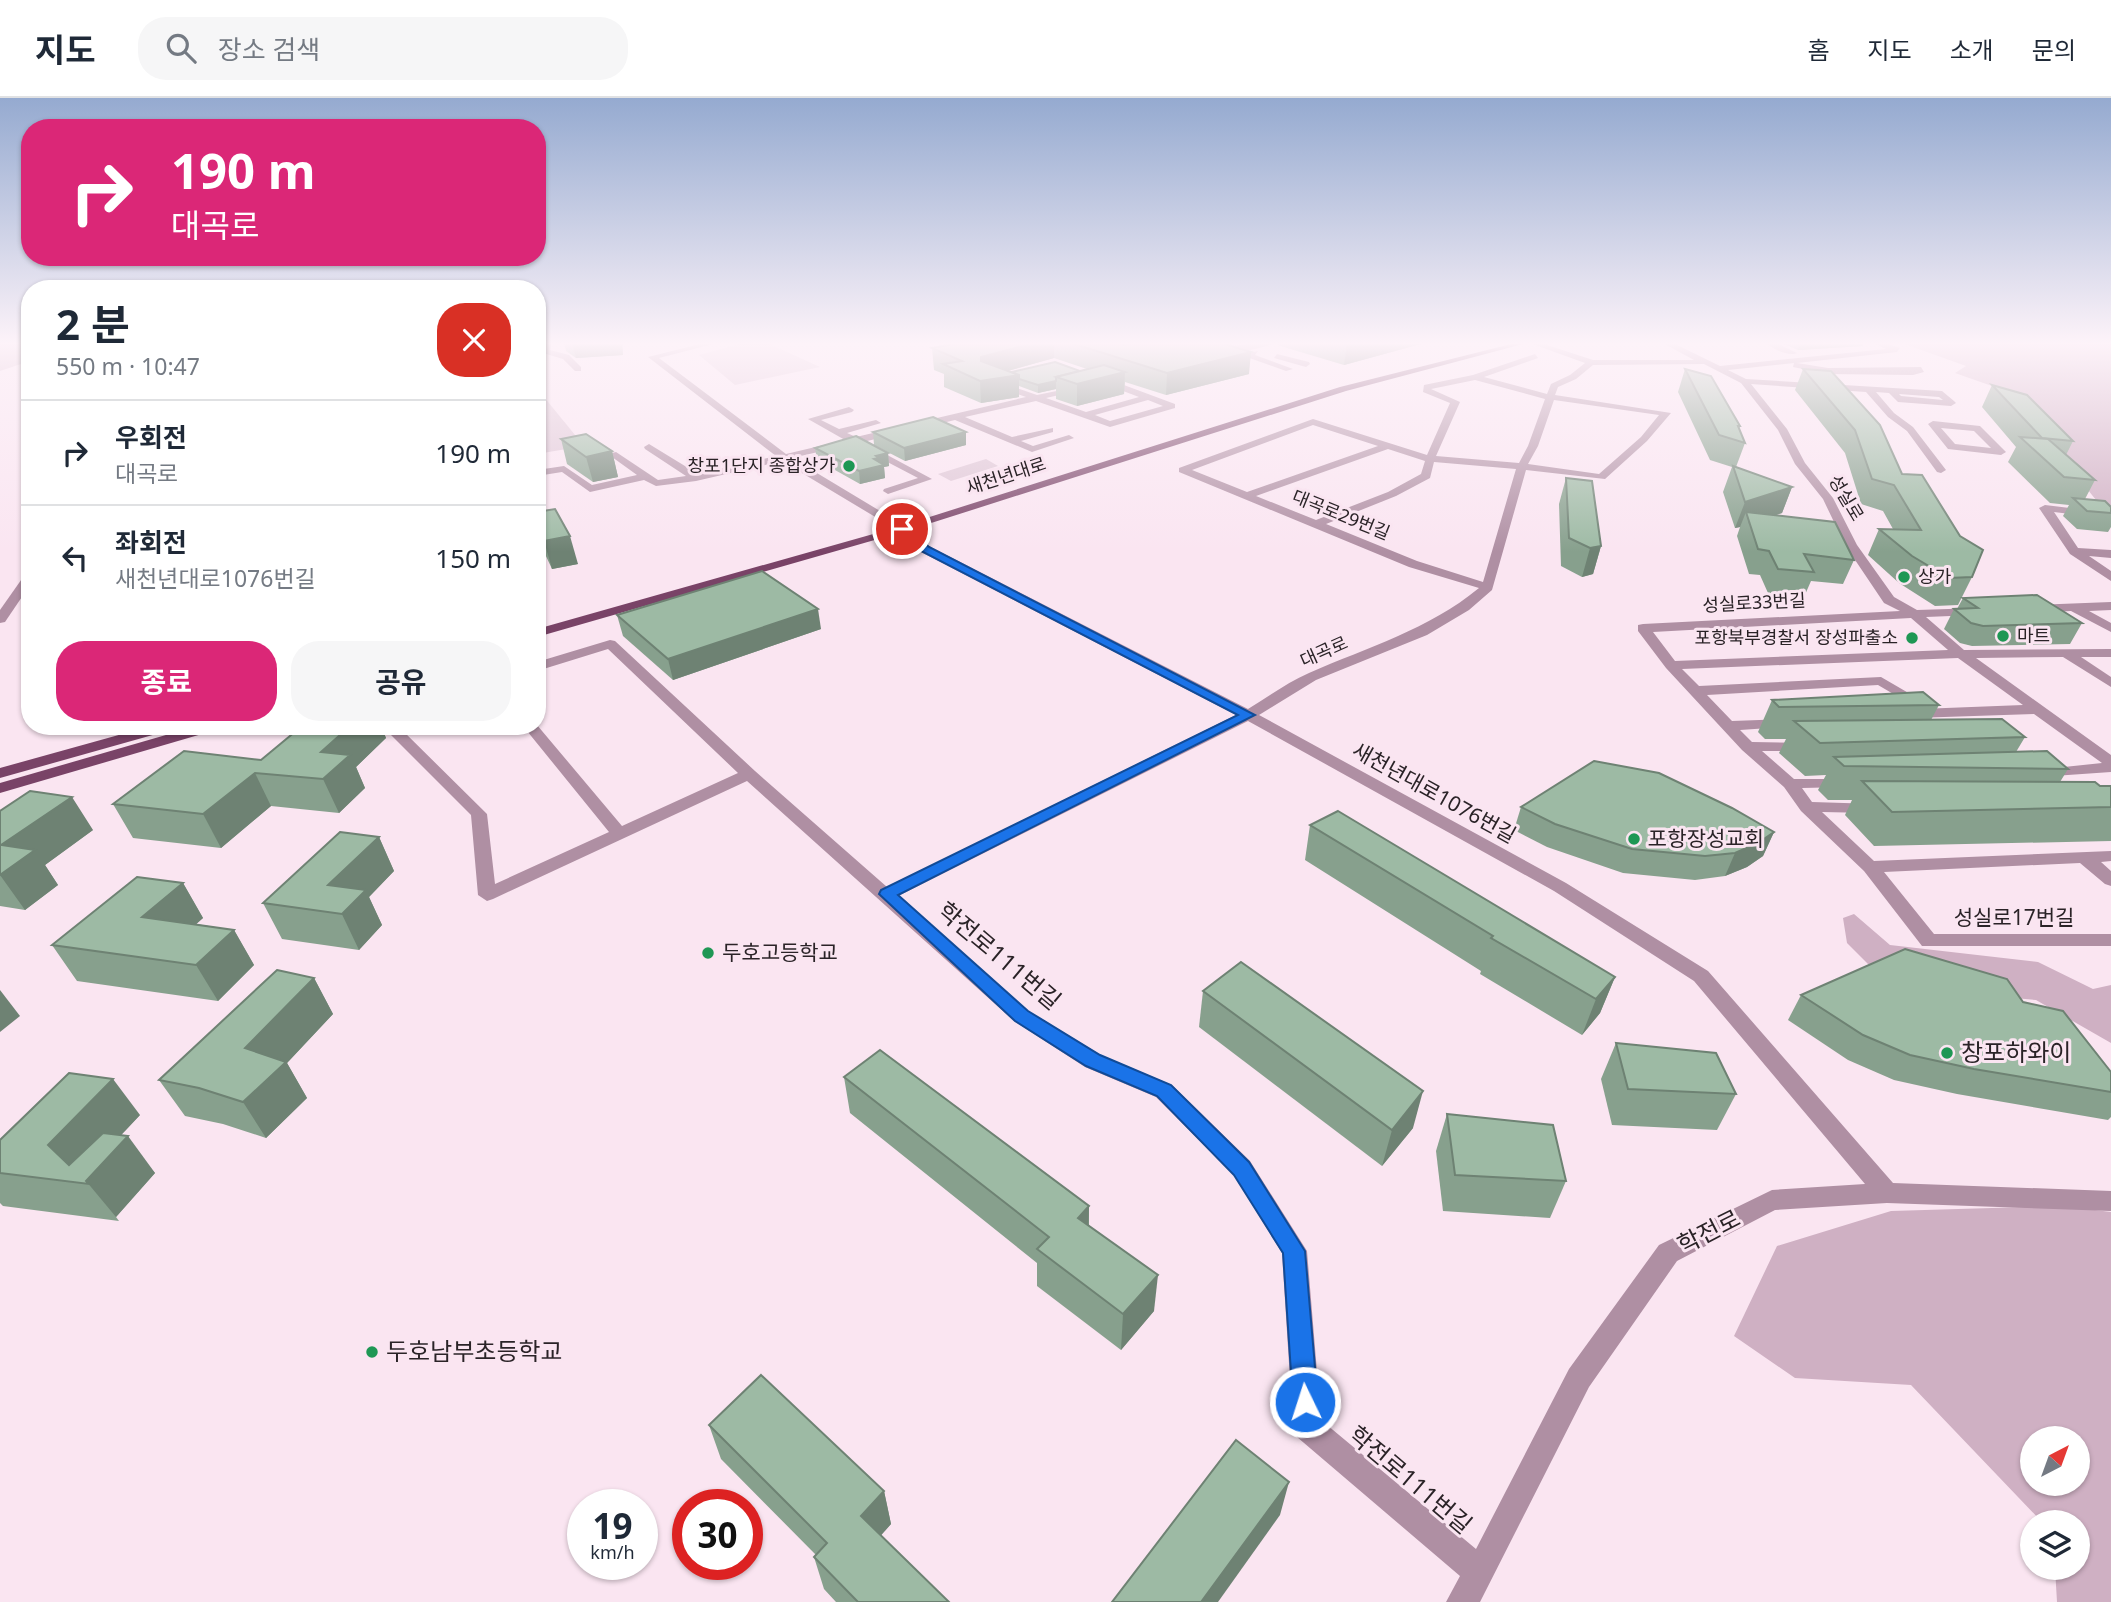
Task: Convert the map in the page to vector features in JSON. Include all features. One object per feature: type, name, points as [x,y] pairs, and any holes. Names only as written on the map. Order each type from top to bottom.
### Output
[{"type":"main road","name":"새천년대로","points":[[546,620],[897,526],[1248,412]]},
{"type":"main road","name":"새천년대로","points":[[546,631],[1268,412]]},
{"type":"main road","points":[[0,773],[138,735]]},
{"type":"main road","points":[[0,788],[183,735]]},
{"type":"main road","points":[[38,777],[31,774],[76,758],[99,746]]},
{"type":"street","name":"새천년대로1076번길","points":[[727,412],[786,458],[897,526],[925,549],[1248,715],[1560,887],[1701,976],[1887,1193]]},
{"type":"street","points":[[840,412],[813,419],[927,479],[888,491]]},
{"type":"street","points":[[616,455],[656,483],[696,478],[982,412]]},
{"type":"street","points":[[1078,412],[1110,424],[1151,412]]},
{"type":"street","points":[[1086,415],[1096,412]]},
{"type":"street","points":[[1316,524],[1410,486],[1426,476],[1430,459],[1451,412]]},
{"type":"street","points":[[1488,587],[1522,466],[1533,446],[1544,412]]},
{"type":"street","points":[[1246,496],[1386,446],[1430,459],[1522,466],[1601,477],[1644,439],[1666,413],[1660,412]]},
{"type":"street","name":"성실로","points":[[1769,412],[1782,429],[1800,464],[1828,498],[1851,545],[1888,600],[1913,613],[1961,654],[2040,709],[2111,764]]},
{"type":"street","points":[[1889,412],[1910,429],[1941,470]]},
{"type":"street","points":[[958,418],[1032,449],[1069,438]]},
{"type":"street","points":[[834,430],[871,420]]},
{"type":"street","name":"대곡로29번길","points":[[1386,446],[1313,422],[1183,470],[1413,564],[1488,587]]},
{"type":"street","points":[[1887,427],[1939,432],[1957,449],[2001,452],[1973,427],[1933,424],[1939,432]]},
{"type":"street","points":[[1012,440],[1050,430]]},
{"type":"street","points":[[649,447],[696,478]]},
{"type":"street","points":[[546,472],[564,469],[590,489],[646,476]]},
{"type":"street","points":[[2111,516],[2045,509],[2074,551],[2111,577]]},
{"type":"street","points":[[2074,551],[2111,554]]},
{"type":"street","name":"대곡로","points":[[887,894],[1248,715],[1311,677],[1422,632],[1464,607],[1488,587]]},
{"type":"street","points":[[0,619],[21,589]]},
{"type":"street","points":[[2021,610],[2111,606]]},
{"type":"street","points":[[2074,608],[2111,628]]},
{"type":"street","points":[[1913,613],[1994,611]]},
{"type":"street","name":"성실로33번길","points":[[1671,666],[1643,628],[1913,613]]},
{"type":"street","name":"학전로111번길","points":[[546,664],[610,644],[749,774],[1021,1016],[1093,1060],[1164,1091],[1242,1168],[1294,1251],[1307,1427],[1480,1573]]},
{"type":"street","points":[[1671,666],[1961,654],[2111,653]]},
{"type":"street","points":[[2067,654],[2111,683]]},
{"type":"street","points":[[1671,666],[1748,747],[1790,784],[1857,782]]},
{"type":"street","points":[[1695,691],[1881,681],[1931,713]]},
{"type":"street","points":[[1904,714],[2040,709]]},
{"type":"street","points":[[1730,726],[1797,722]]},
{"type":"street","points":[[398,735],[479,814],[486,895],[749,774]]},
{"type":"street","points":[[537,735],[618,832]]},
{"type":"street","points":[[1748,747],[1816,746]]},
{"type":"street","name":"성실로","points":[[2050,793],[2032,776],[2111,764]]},
{"type":"street","name":"성실로17번길","points":[[1790,784],[1807,807],[1870,867],[1929,942],[2111,940]]},
{"type":"street","points":[[1807,807],[1889,808]]},
{"type":"street","points":[[1870,867],[2111,856]]},
{"type":"street","points":[[2085,858],[2111,880]]},
{"type":"street","name":"학전로","points":[[1462,1602],[1480,1573],[1579,1378],[1668,1253],[1772,1200],[1887,1193],[2111,1201]]},
{"type":"shaded area","points":[[546,412],[556,412],[584,446],[546,452]]},
{"type":"shaded area","points":[[2017,412],[2111,412],[2111,506],[2100,505],[2072,470]]},
{"type":"shaded area","points":[[986,459],[998,466],[951,481],[938,474]]},
{"type":"shaded area","points":[[1854,914],[1890,945],[2038,962],[2093,989],[2111,985],[2111,1043],[2036,1000],[1990,996],[1868,964],[1847,943],[1843,918]]},
{"type":"shaded area","points":[[2063,1206],[2111,1212],[2111,1602],[2057,1602],[2056,1580],[2090,1580],[2090,1510],[2031,1510],[1911,1385],[1795,1378],[1734,1336],[1777,1246],[1891,1211]]},
{"type":"building","points":[[1707,412],[1732,412],[1745,443],[1719,435]]},
{"type":"building","points":[[1840,412],[1868,412],[1880,425],[1902,474],[1922,475],[1960,536],[1983,550],[1972,577],[1949,578],[1912,556],[1879,529],[1921,530],[1894,485],[1872,479],[1855,430]]},
{"type":"building","points":[[2018,412],[2044,412],[2073,441],[2042,438]]},
{"type":"building","points":[[933,417],[966,432],[904,448],[873,432]]},
{"type":"building","points":[[586,434],[612,451],[586,457],[561,439]]},
{"type":"building","points":[[856,436],[888,453],[874,459],[884,465],[859,471],[815,448]]},
{"type":"building","points":[[2020,437],[2048,439],[2095,480],[2064,477]]},
{"type":"building","points":[[1733,466],[1792,487],[1745,502]]},
{"type":"building","points":[[1566,478],[1592,481],[1601,546],[1590,548],[1569,538]]},
{"type":"building","points":[[2073,498],[2105,501],[2111,507],[2111,513],[2087,511]]},
{"type":"building","points":[[555,509],[570,536],[546,541],[546,510]]},
{"type":"building","points":[[1746,512],[1835,522],[1854,560],[1804,554],[1814,572],[1778,569],[1769,551],[1758,549]]},
{"type":"building","points":[[762,571],[818,609],[668,659],[617,615]]},
{"type":"building","points":[[2037,595],[2082,623],[1983,626],[1971,623],[1954,609],[1978,608],[1963,598]]},
{"type":"building","points":[[1923,692],[1939,705],[1779,707],[1772,700]]},
{"type":"building","points":[[2002,719],[2025,737],[1820,743],[1794,721]]},
{"type":"building","points":[[291,735],[340,735],[321,752],[350,755],[323,779],[255,773],[203,814],[113,804],[184,751],[261,760]]},
{"type":"building","points":[[2047,751],[2068,769],[1844,766],[1834,757]]},
{"type":"building","points":[[1594,761],[1659,773],[1732,808],[1774,832],[1735,853],[1705,856],[1632,849],[1555,824],[1521,807]]},
{"type":"building","points":[[1862,781],[2095,782],[2100,786],[2111,786],[2111,807],[1892,812]]},
{"type":"building","points":[[30,791],[72,797],[1,845],[35,850],[0,875],[0,811]]},
{"type":"building","points":[[1338,811],[1615,977],[1596,999],[1491,938],[1493,936],[1310,825]]},
{"type":"building","points":[[340,832],[379,837],[328,885],[366,890],[342,914],[263,903]]},
{"type":"building","points":[[137,877],[183,883],[142,917],[234,930],[196,965],[52,945]]},
{"type":"building","name":"창포하와이","points":[[1905,949],[2007,979],[2023,1002],[2063,1011],[2111,1072],[2111,1092],[1974,1069],[1910,1055],[1863,1035],[1801,995]]},
{"type":"building","points":[[1241,962],[1423,1091],[1392,1130],[1203,991]]},
{"type":"building","points":[[277,970],[314,978],[245,1048],[286,1062],[243,1102],[199,1088],[159,1080]]},
{"type":"building","points":[[1616,1043],[1716,1053],[1736,1094],[1628,1089]]},
{"type":"building","points":[[880,1050],[1089,1206],[1078,1218],[1158,1275],[1123,1314],[1037,1249],[1049,1237],[844,1077]]},
{"type":"building","points":[[69,1073],[113,1079],[48,1145],[69,1165],[103,1133],[128,1136],[86,1181],[89,1184],[0,1173],[0,1140]]},
{"type":"building","points":[[1447,1114],[1553,1125],[1566,1181],[1455,1175]]},
{"type":"building","points":[[761,1375],[884,1491],[861,1516],[949,1602],[858,1602],[814,1557],[827,1543],[709,1425]]},
{"type":"building","points":[[1236,1440],[1289,1482],[1201,1602],[1112,1602]]},
{"type":"place","name":"창포1단지 종합상가","points":[[849,466]]},
{"type":"place","name":"상가","points":[[1904,577]]},
{"type":"place","name":"마트","points":[[2003,636]]},
{"type":"place","name":"포항북부경찰서 장성파출소","points":[[1912,638]]},
{"type":"place","name":"포항장성교회","points":[[1634,839]]},
{"type":"place","name":"두호고등학교","points":[[708,953]]},
{"type":"place","name":"창포하와이","points":[[1947,1053]]},
{"type":"place","name":"두호남부초등학교","points":[[372,1352]]},
{"type":"route","points":[[902,529],[925,549],[1248,715],[887,894],[1021,1016],[1093,1060],[1164,1091],[1242,1168],[1294,1251],[1305,1402]]}]
